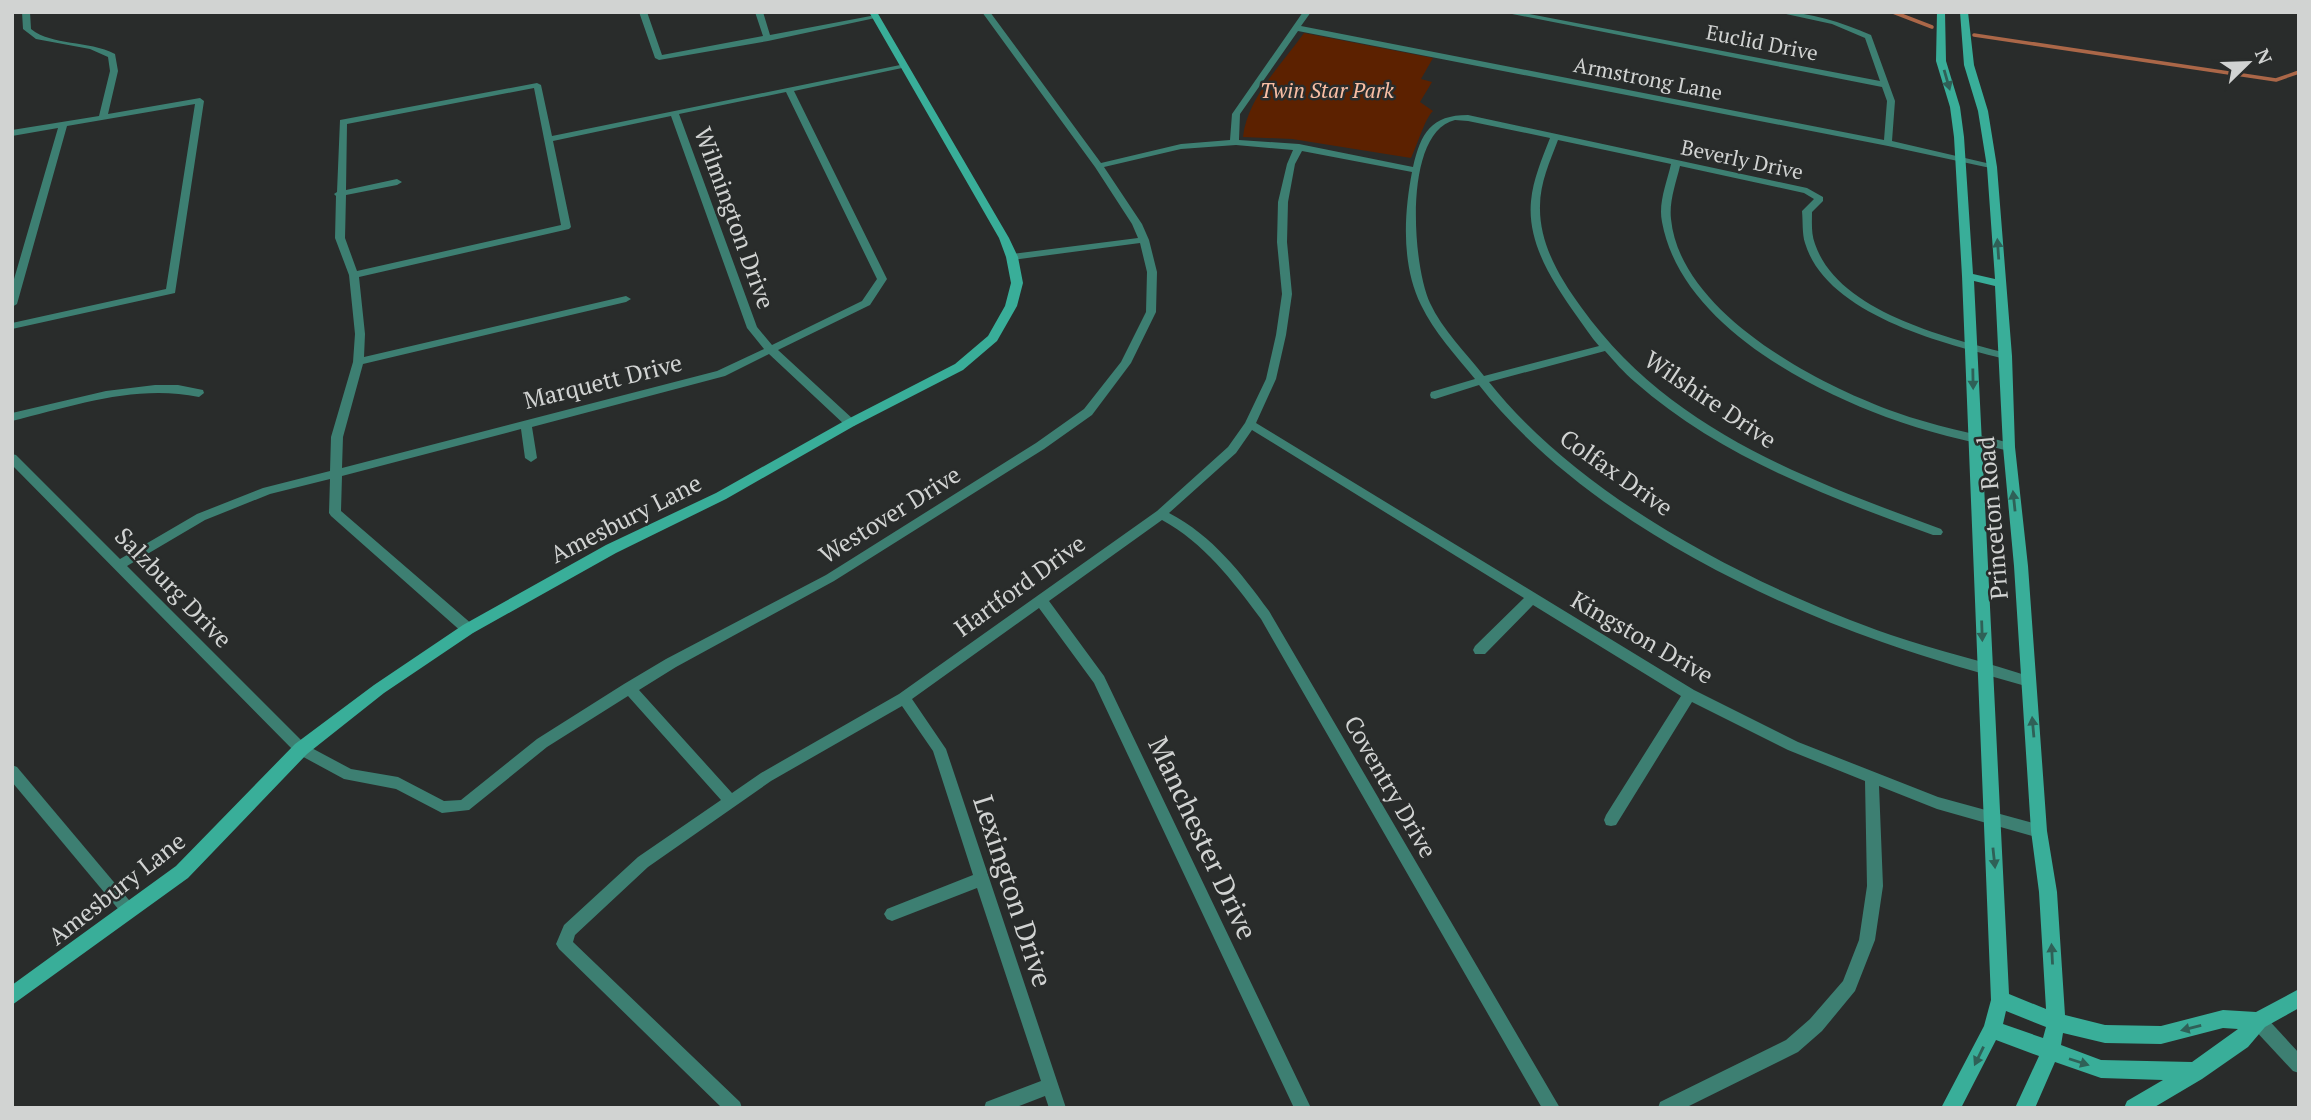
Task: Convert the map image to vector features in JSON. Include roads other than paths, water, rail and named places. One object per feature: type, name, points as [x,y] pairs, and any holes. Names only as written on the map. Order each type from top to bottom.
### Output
[{"type":"main road","points":[[1941,14],[1964,16]]},
{"type":"main road","name":"Princeton Road","points":[[1941,14],[1941,61],[1969,109],[1992,167],[2006,356],[2009,447],[2039,831],[2048,891],[2056,1022],[2050,1052],[2025,1108]]},
{"type":"main road","name":"Amesbury Lane","points":[[12,996],[182,872],[300,749],[379,689],[468,629],[611,549],[721,496],[850,423],[959,367],[993,338],[1011,306],[1017,284],[1012,257],[1004,238],[902,66],[875,15]]},
{"type":"main road","name":"Princeton Road","points":[[1951,1108],[1992,1029],[2000,1000],[1972,349],[1961,159],[1969,109],[1969,65],[1964,16]]},
{"type":"main road","points":[[1968,276],[2000,284]]},
{"type":"main road","points":[[2134,1108],[2195,1072],[2241,1040],[2258,1021],[2299,998]]},
{"type":"main road","points":[[2000,1000],[2056,1022],[2105,1034],[2161,1035],[2223,1018],[2258,1021]]},
{"type":"main road","points":[[1992,1029],[2101,1069],[2195,1072]]},
{"type":"street","points":[[26,12],[25,26],[30,33],[43,39],[100,48],[112,56],[114,71],[103,117]]},
{"type":"street","points":[[643,12],[659,58],[875,15]]},
{"type":"street","points":[[759,12],[768,38]]},
{"type":"street","name":"Westover Drive","points":[[300,749],[349,775],[398,783],[442,807],[464,806],[542,743],[629,688],[830,578],[1040,446],[1088,412],[1126,363],[1150,312],[1152,272],[1144,240],[1137,224],[1099,166],[986,12]]},
{"type":"street","points":[[1234,143],[1236,114],[1307,12]]},
{"type":"street","name":"Euclid Drive","points":[[1506,12],[1886,85]]},
{"type":"street","points":[[1781,12],[1834,22],[1863,34],[1871,42],[1891,101],[1888,144]]},
{"type":"street","name":"Armstrong Lane","points":[[1297,28],[1888,144],[1992,167]]},
{"type":"street","points":[[548,139],[902,66]]},
{"type":"street","points":[[354,275],[566,227],[537,85],[343,122],[339,194],[340,238],[354,275],[360,334],[358,362],[337,437],[335,513],[468,629]]},
{"type":"street","name":"Marquett Drive","points":[[119,565],[201,517],[267,491],[721,374],[866,303],[881,279],[789,89]]},
{"type":"street","points":[[12,133],[200,101],[171,291],[12,326]]},
{"type":"street","name":"Wilmington Drive","points":[[674,112],[752,328],[772,351],[850,423]]},
{"type":"street","name":"Beverly Drive","points":[[1455,117],[1814,195],[1820,199],[1807,211],[1807,240],[1811,253],[1823,271],[1838,285],[1883,315],[1972,349],[2006,356]]},
{"type":"street","name":"Colfax Drive","points":[[1455,117],[1439,122],[1423,146],[1409,225],[1413,262],[1424,303],[1479,381],[1543,447],[1573,473],[1654,528],[1689,548],[1843,622],[1920,650],[2029,682]]},
{"type":"street","points":[[12,304],[17,267],[63,125]]},
{"type":"street","name":"Wilshire Drive","points":[[1555,137],[1535,193],[1540,239],[1557,280],[1604,348],[1672,406],[1745,453],[1786,475],[1937,532]]},
{"type":"street","points":[[1099,166],[1175,148],[1234,143],[1299,148],[1417,170]]},
{"type":"street","name":"Hartford Drive","points":[[734,1108],[564,944],[569,930],[643,862],[766,777],[904,698],[1161,513],[1215,467],[1250,424],[1271,379],[1287,294],[1282,242],[1283,202],[1291,164],[1299,148]]},
{"type":"street","points":[[1676,164],[1667,204],[1669,234],[1674,251],[1690,279],[1713,307],[1745,336],[1774,357],[1821,383],[1891,415],[2009,447]]},
{"type":"street","points":[[339,194],[397,182]]},
{"type":"street","points":[[1012,257],[1144,240]]},
{"type":"street","points":[[358,362],[626,299]]},
{"type":"street","points":[[1435,395],[1604,348]]},
{"type":"street","points":[[12,417],[138,390],[183,388],[199,393]]},
{"type":"street","points":[[526,424],[531,458]]},
{"type":"street","name":"Kingston Drive","points":[[1250,424],[1689,694],[1793,746],[1937,803],[2039,831]]},
{"type":"street","name":"Salzburg Drive","points":[[12,458],[300,749]]},
{"type":"street","name":"Coventry Drive","points":[[1161,513],[1186,526],[1216,552],[1265,615],[1552,1108]]},
{"type":"street","name":"Manchester Drive","points":[[1040,599],[1099,680],[1303,1108]]},
{"type":"street","points":[[1480,650],[1531,599]]},
{"type":"street","points":[[629,688],[730,801]]},
{"type":"street","points":[[1611,820],[1689,694]]},
{"type":"street","name":"Lexington Drive","points":[[904,698],[939,749],[1058,1108]]},
{"type":"street","points":[[12,771],[129,911]]},
{"type":"street","points":[[1666,1108],[1792,1046],[1816,1025],[1849,986],[1867,940],[1875,886],[1872,777]]},
{"type":"street","points":[[892,914],[982,879]]},
{"type":"street","points":[[2258,1021],[2299,1065]]},
{"type":"street","points":[[992,1108],[1051,1085]]},
{"type":"waterway","points":[[1893,12],[1932,27]]},
{"type":"waterway","points":[[1974,35],[2276,80],[2299,72]]},
{"type":"park label","name":"Twin Star Park","points":[[1327,91]]}]
